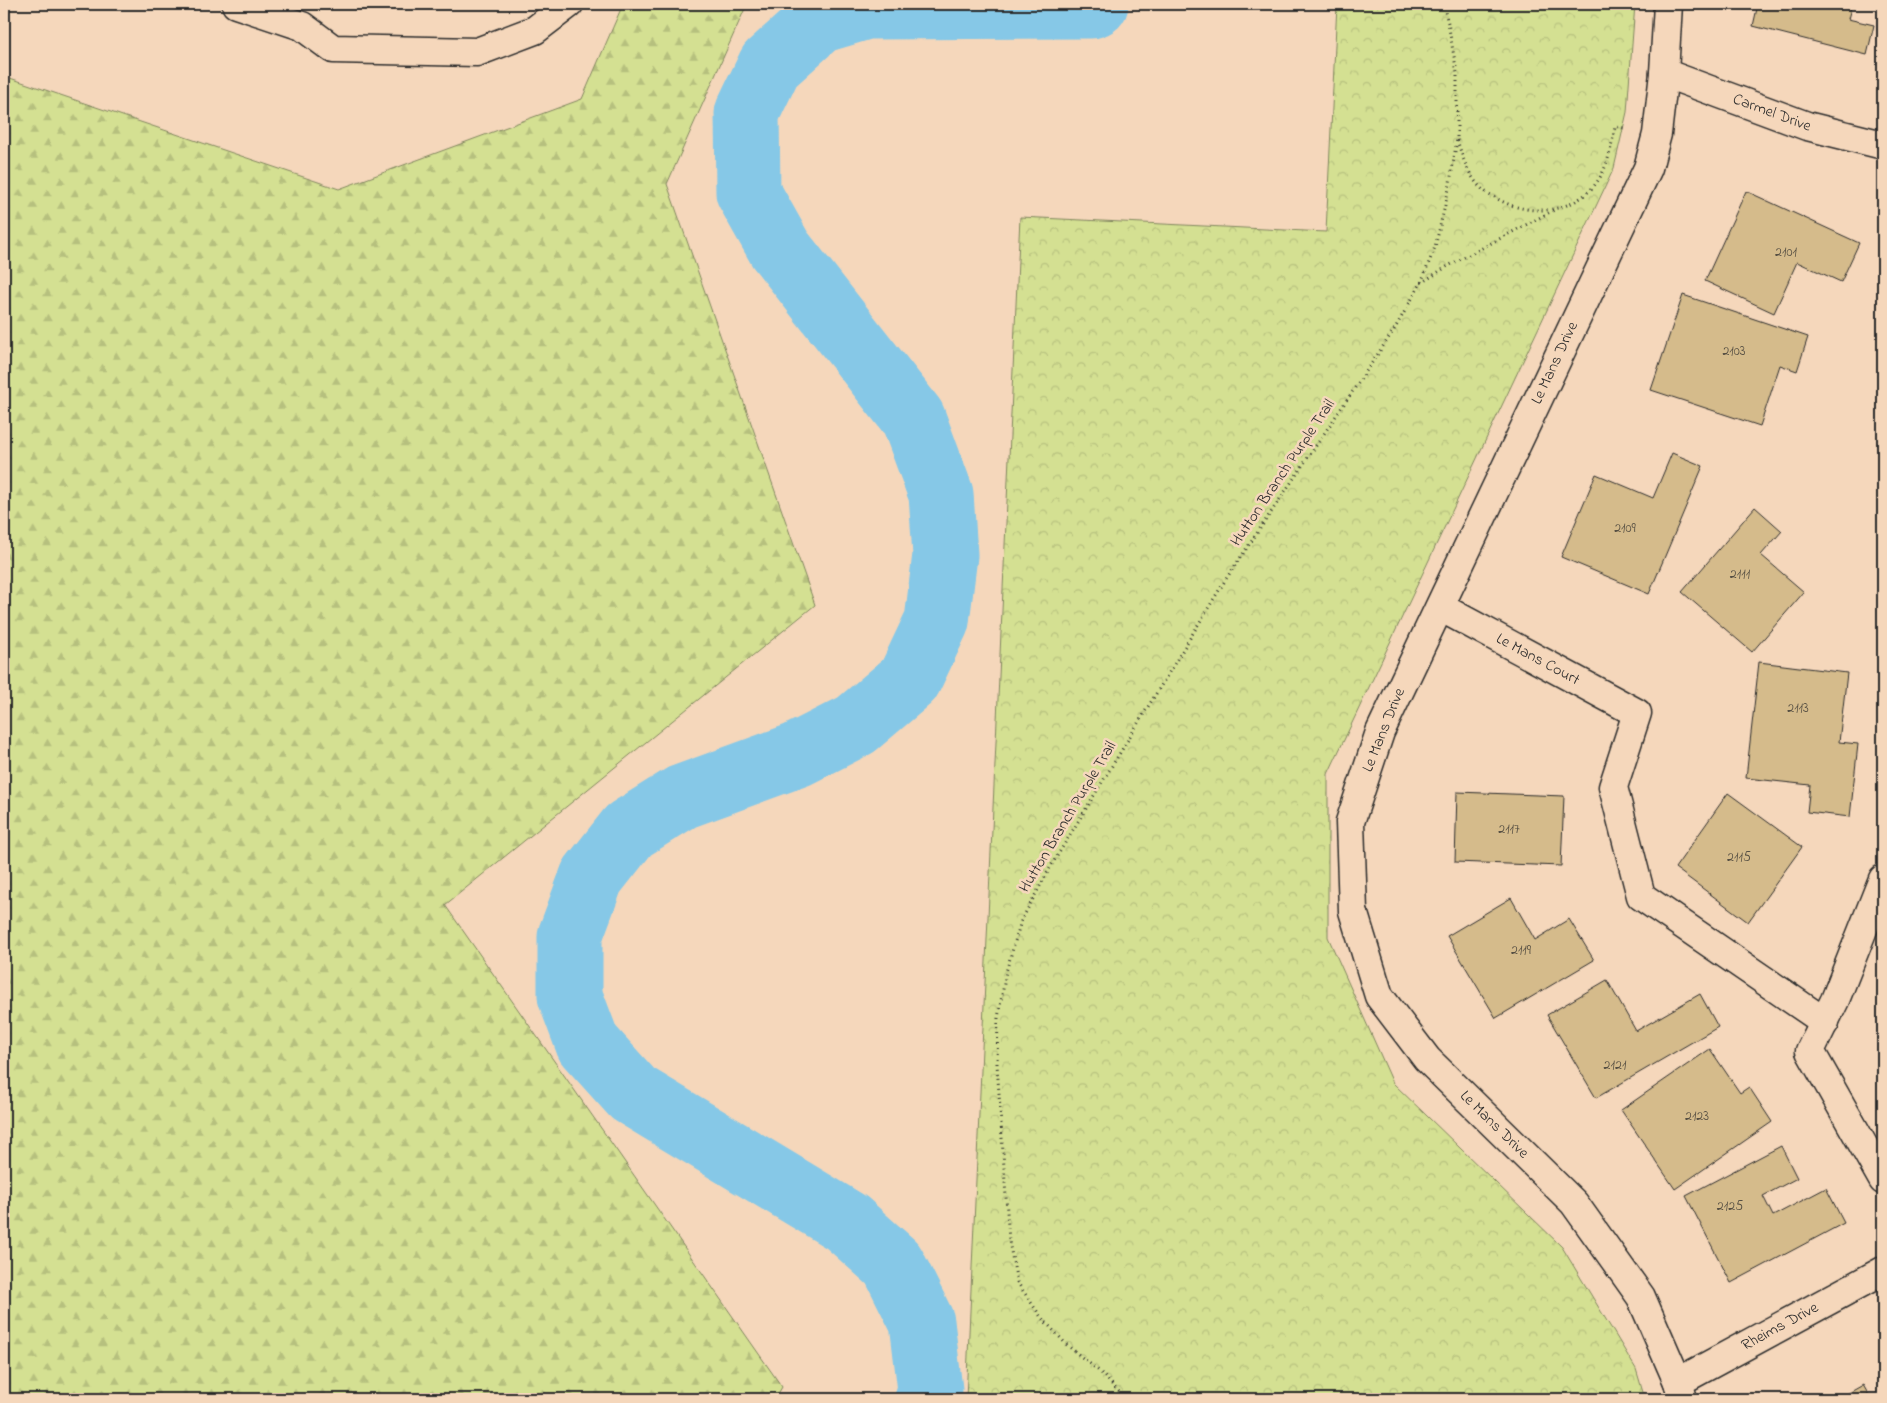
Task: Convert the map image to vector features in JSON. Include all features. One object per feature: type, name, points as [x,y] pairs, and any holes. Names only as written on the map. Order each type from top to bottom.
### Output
[{"type":"street","points":[[236,4],[302,26],[334,49],[477,52],[536,30],[569,4]]},
{"type":"street","name":"Le Mans Drive","points":[[1668,4],[1664,73],[1657,134],[1648,168],[1380,732],[1350,822],[1353,911],[1379,996],[1426,1059],[1574,1202],[1641,1297],[1680,1391]]},
{"type":"street","name":"Carmel Drive","points":[[1664,73],[1807,126],[1883,145]]},
{"type":"street","name":"Le Mans Court","points":[[1440,607],[1637,713],[1613,787],[1641,896],[1824,1022]]},
{"type":"street","points":[[1883,879],[1824,1022],[1810,1051],[1883,1180]]},
{"type":"street","name":"Rheims Drive","points":[[1680,1391],[1883,1271]]},
{"type":"path","name":"Hutton Branch Purple Trail","points":[[1126,1399],[1100,1372],[1067,1345],[1041,1317],[1017,1282],[1008,1241],[997,1064],[998,1018],[1006,972],[1022,921],[1051,866],[1226,579],[1394,330],[1421,283],[1434,246],[1447,198],[1457,139],[1457,73],[1443,4]]},
{"type":"path","name":"Hutton Branch Purple Trail","points":[[1421,283],[1448,266],[1574,201],[1594,186],[1610,158],[1615,126],[1657,134]]},
{"type":"path","name":"Hutton Branch Purple Trail","points":[[1457,139],[1466,167],[1483,190],[1507,205],[1532,210],[1557,209]]},
{"type":"green space","points":[[623,4],[747,4],[667,184],[815,605],[445,905],[782,1387],[775,1399],[4,1399],[4,76],[339,189],[582,99]]},
{"type":"green space","points":[[1337,4],[1635,4],[1627,112],[1614,168],[1328,774],[1328,937],[1393,1083],[1562,1247],[1636,1369],[1645,1399],[966,1399],[1020,217],[1326,232]]},
{"type":"building","points":[[1758,4],[1852,4],[1848,19],[1874,25],[1867,55],[1753,26]]},
{"type":"building","points":[[1746,191],[1859,243],[1841,282],[1797,262],[1774,313],[1705,281]]},
{"type":"building","points":[[1683,295],[1808,337],[1797,371],[1780,365],[1760,426],[1651,390]]},
{"type":"building","points":[[1672,453],[1703,466],[1649,594],[1561,557],[1596,474],[1653,498]]},
{"type":"building","points":[[1755,507],[1782,531],[1761,555],[1804,592],[1752,652],[1682,592]]},
{"type":"building","points":[[1759,662],[1847,673],[1839,742],[1858,744],[1850,817],[1807,812],[1810,785],[1746,778]]},
{"type":"building","points":[[1457,792],[1564,796],[1561,866],[1455,862]]},
{"type":"building","points":[[1728,793],[1802,847],[1748,922],[1675,868]]},
{"type":"building","points":[[1511,898],[1535,940],[1569,919],[1594,960],[1496,1018],[1447,936]]},
{"type":"building","points":[[1607,980],[1636,1031],[1700,994],[1718,1027],[1596,1098],[1547,1015]]},
{"type":"building","points":[[1710,1049],[1740,1093],[1749,1087],[1772,1122],[1675,1189],[1621,1110]]},
{"type":"building","points":[[1781,1146],[1797,1178],[1763,1196],[1773,1216],[1826,1188],[1844,1223],[1731,1283],[1686,1196]]},
{"type":"building","points":[[1863,1385],[1871,1399],[1838,1399]]},
{"type":"waterway","points":[[927,1399],[930,1390],[922,1322],[893,1264],[846,1222],[633,1094],[588,1044],[570,996],[570,936],[592,877],[629,830],[682,797],[797,755],[856,725],[909,680],[937,621],[945,555],[941,494],[913,418],[780,249],[748,192],[747,113],[770,65],[819,21],[866,7],[1091,6],[1096,4]]}]
